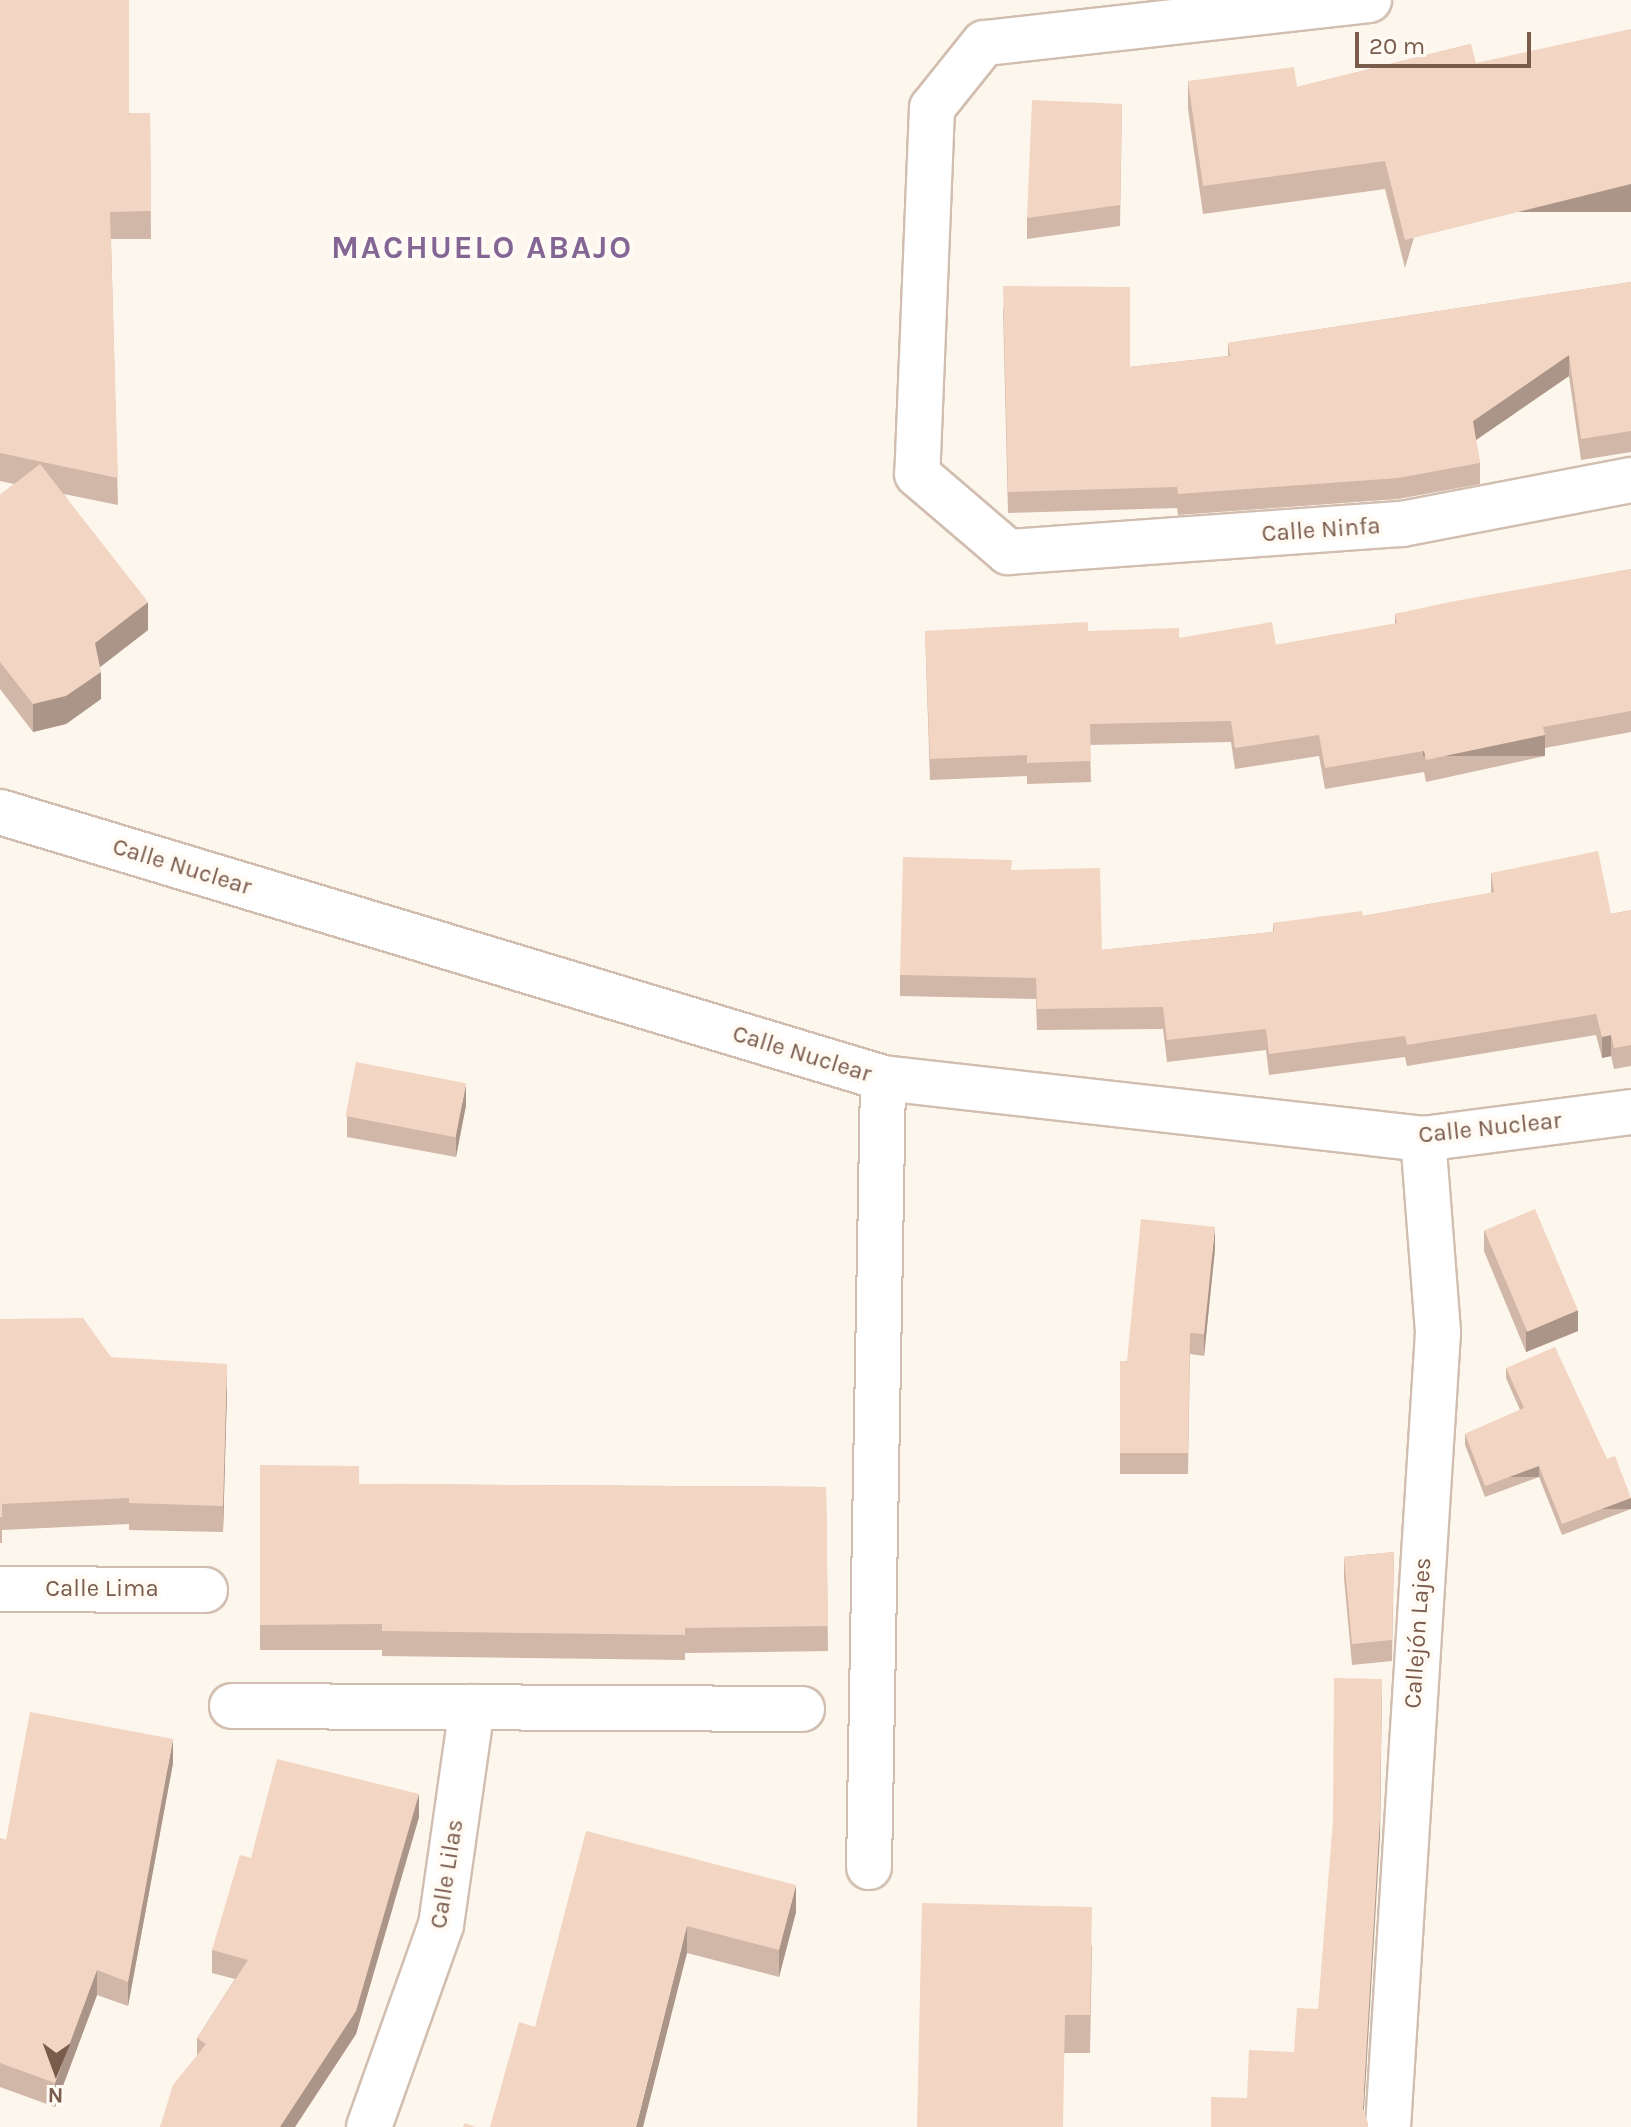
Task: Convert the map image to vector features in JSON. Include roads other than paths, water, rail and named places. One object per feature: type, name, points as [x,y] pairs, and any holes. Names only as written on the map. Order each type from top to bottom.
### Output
[{"type":"street","name":"Calle Ninfa","points":[[1369,0],[984,43],[932,108],[917,474],[1008,552],[1402,524],[1631,480]]},
{"type":"street","name":"Calle Nuclear","points":[[0,812],[883,1078],[1423,1139],[1631,1112]]},
{"type":"street","points":[[869,1867],[883,1078]]},
{"type":"street","name":"Callejón Lajes","points":[[1388,2127],[1438,1332],[1423,1139]]},
{"type":"street","name":"Calle Lima","points":[[0,1589],[205,1590]]},
{"type":"street","points":[[232,1706],[802,1709]]},
{"type":"street","name":"Calle Lilas","points":[[369,2127],[441,1925],[472,1707]]},
{"type":"district","name":"MACHUELO ABAJO","points":[[482,248]]}]
